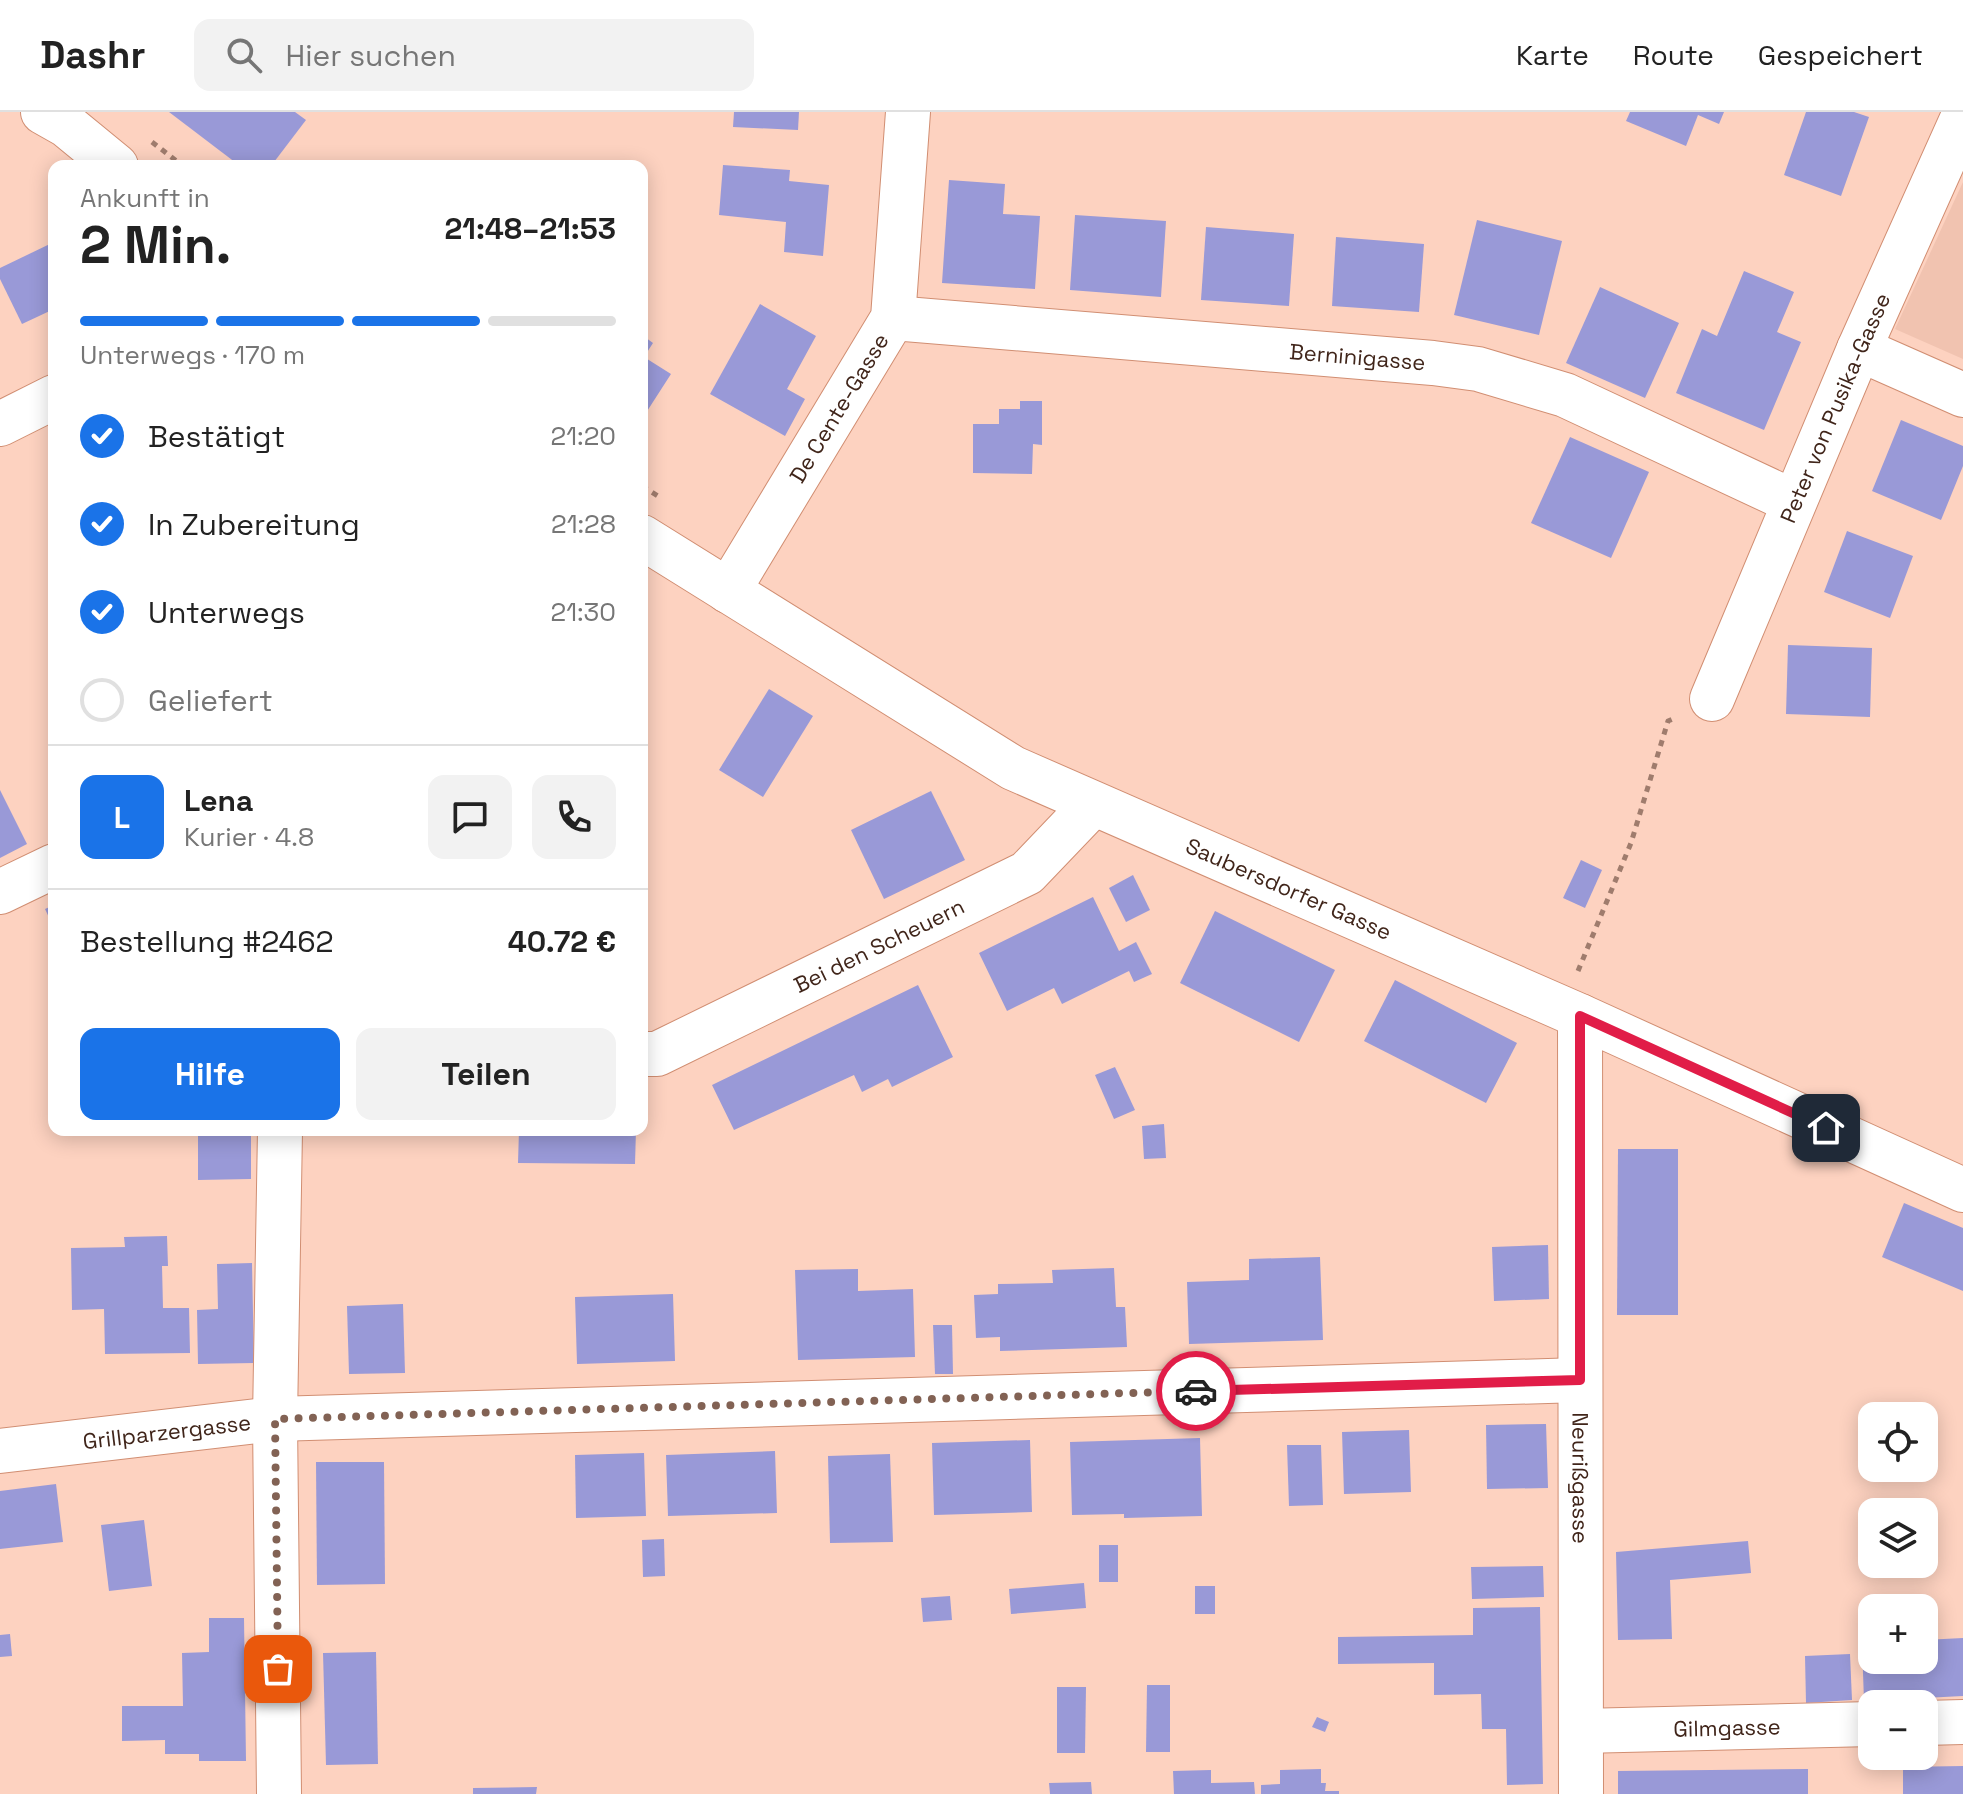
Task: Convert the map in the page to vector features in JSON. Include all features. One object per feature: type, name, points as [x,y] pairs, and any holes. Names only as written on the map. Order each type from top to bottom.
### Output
[{"type":"street","name":"De Cente-Gasse","points":[[728,591],[893,318],[908,112]]},
{"type":"street","points":[[62,116],[110,160]]},
{"type":"street","name":"Peter von Pusika-Gasse","points":[[1712,699],[1859,349],[1963,117]]},
{"type":"street","name":"Berninigasse","points":[[893,318],[1478,369],[1565,395],[1794,502]]},
{"type":"street","points":[[1859,349],[1963,395]]},
{"type":"street","points":[[0,424],[48,400]]},
{"type":"street","name":"Saubersdorfer Gasse","points":[[648,541],[1013,768],[1571,1013],[1963,1190]]},
{"type":"street","name":"Bei den Scheuern","points":[[648,1054],[657,1054],[1027,873],[1093,804]]},
{"type":"street","points":[[0,892],[48,869]]},
{"type":"street","name":"Neurißgasse","points":[[1571,1013],[1580,1380],[1581,1794]]},
{"type":"street","points":[[279,1794],[275,1419],[280,1136]]},
{"type":"street","name":"Grillparzergasse","points":[[0,1451],[275,1419],[1580,1380]]},
{"type":"street","points":[[1938,1723],[1963,1722]]},
{"type":"street","name":"Gilmgasse","points":[[1581,1731],[1858,1724]]},
{"type":"path","points":[[1571,1013],[1631,843],[1668,721],[1712,699]]},
{"type":"shaded area","points":[[1963,182],[1963,359],[1895,329]]},
{"type":"building","points":[[169,112],[295,112],[306,120],[276,160],[232,160]]},
{"type":"building","points":[[734,112],[799,112],[798,130],[733,127]]},
{"type":"building","points":[[1630,112],[1724,112],[1719,124],[1698,115],[1686,146],[1626,121]]},
{"type":"building","points":[[1806,112],[1854,112],[1869,117],[1841,196],[1784,175]]},
{"type":"building","points":[[723,165],[790,170],[789,181],[829,185],[823,256],[784,252],[786,222],[719,215]]},
{"type":"building","points":[[949,180],[1005,184],[1003,214],[1040,216],[1035,289],[942,283]]},
{"type":"building","points":[[1075,215],[1166,221],[1161,297],[1070,290]]},
{"type":"building","points":[[1477,220],[1562,241],[1539,335],[1454,315]]},
{"type":"building","points":[[1206,227],[1294,234],[1289,306],[1201,300]]},
{"type":"building","points":[[1336,237],[1424,244],[1419,312],[1332,306]]},
{"type":"building","points":[[48,245],[48,312],[22,324],[0,279],[0,268]]},
{"type":"building","points":[[1744,271],[1794,292],[1777,332],[1801,342],[1764,430],[1676,393],[1702,329],[1717,336]]},
{"type":"building","points":[[1600,287],[1679,323],[1645,398],[1566,363]]},
{"type":"building","points":[[760,304],[816,336],[787,389],[805,399],[785,436],[710,394]]},
{"type":"building","points":[[648,360],[671,374],[648,410]]},
{"type":"building","points":[[1020,401],[1042,401],[1042,445],[1033,444],[1032,474],[973,473],[973,424],[999,424],[999,409],[1020,409]]},
{"type":"building","points":[[1901,420],[1963,446],[1963,466],[1941,520],[1872,491]]},
{"type":"building","points":[[1570,437],[1649,472],[1611,558],[1531,523]]},
{"type":"building","points":[[1847,531],[1913,556],[1890,618],[1824,592]]},
{"type":"building","points":[[1788,645],[1872,648],[1870,717],[1786,714]]},
{"type":"building","points":[[769,689],[813,716],[763,797],[719,770]]},
{"type":"building","points":[[0,790],[27,844],[0,858]]},
{"type":"building","points":[[931,791],[965,860],[884,899],[851,830]]},
{"type":"building","points":[[1581,860],[1602,870],[1585,908],[1563,898]]},
{"type":"building","points":[[1133,875],[1150,910],[1126,922],[1109,888]]},
{"type":"building","points":[[1093,897],[1119,951],[1136,942],[1152,974],[1134,982],[1129,971],[1062,1004],[1054,988],[1007,1011],[979,953]]},
{"type":"building","points":[[1215,911],[1335,970],[1299,1042],[1180,983]]},
{"type":"building","points":[[1395,980],[1517,1043],[1486,1103],[1364,1041]]},
{"type":"building","points":[[918,985],[953,1057],[892,1087],[888,1079],[862,1092],[854,1075],[734,1130],[712,1085]]},
{"type":"building","points":[[1115,1067],[1135,1110],[1114,1119],[1095,1075]]},
{"type":"building","points":[[1164,1124],[1166,1158],[1144,1159],[1142,1126]]},
{"type":"building","points":[[198,1136],[251,1136],[251,1179],[198,1180]]},
{"type":"building","points":[[519,1136],[636,1136],[635,1164],[518,1163]]},
{"type":"building","points":[[1618,1149],[1678,1149],[1678,1315],[1617,1315]]},
{"type":"building","points":[[1904,1203],[1963,1228],[1963,1291],[1882,1257]]},
{"type":"building","points":[[167,1236],[168,1266],[162,1266],[163,1308],[189,1308],[190,1353],[105,1354],[104,1309],[72,1310],[71,1248],[125,1247],[124,1237]]},
{"type":"building","points":[[1548,1245],[1549,1299],[1494,1301],[1492,1247]]},
{"type":"building","points":[[1320,1257],[1323,1340],[1189,1344],[1187,1282],[1249,1280],[1249,1259]]},
{"type":"building","points":[[252,1263],[254,1363],[198,1364],[197,1310],[218,1309],[217,1264]]},
{"type":"building","points":[[1114,1268],[1116,1307],[1125,1307],[1127,1347],[1000,1351],[1000,1337],[976,1338],[974,1295],[998,1294],[998,1284],[1053,1283],[1052,1270]]},
{"type":"building","points":[[858,1269],[858,1291],[913,1289],[915,1357],[798,1360],[795,1270]]},
{"type":"building","points":[[673,1294],[675,1361],[577,1364],[575,1297]]},
{"type":"building","points":[[403,1304],[405,1373],[349,1374],[347,1306]]},
{"type":"building","points":[[933,1325],[952,1325],[953,1374],[935,1374]]},
{"type":"building","points":[[1546,1424],[1548,1488],[1487,1489],[1486,1425]]},
{"type":"building","points":[[1409,1430],[1411,1492],[1344,1494],[1342,1432]]},
{"type":"building","points":[[1200,1438],[1202,1516],[1124,1518],[1124,1514],[1072,1515],[1070,1442]]},
{"type":"building","points":[[1030,1440],[1032,1512],[934,1515],[932,1443]]},
{"type":"building","points":[[1287,1445],[1321,1445],[1323,1505],[1289,1506]]},
{"type":"building","points":[[775,1451],[777,1513],[668,1516],[666,1455]]},
{"type":"building","points":[[644,1453],[646,1516],[576,1518],[575,1455]]},
{"type":"building","points":[[890,1454],[893,1542],[830,1543],[828,1456]]},
{"type":"building","points":[[316,1462],[384,1462],[385,1584],[317,1585]]},
{"type":"building","points":[[56,1484],[63,1542],[0,1549],[0,1491]]},
{"type":"building","points":[[144,1520],[152,1586],[109,1591],[101,1525]]},
{"type":"building","points":[[664,1539],[665,1576],[643,1577],[642,1540]]},
{"type":"building","points":[[1748,1541],[1751,1573],[1670,1580],[1672,1639],[1618,1640],[1616,1552]]},
{"type":"building","points":[[1099,1545],[1118,1545],[1118,1582],[1099,1582]]},
{"type":"building","points":[[1543,1566],[1544,1597],[1472,1599],[1471,1567]]},
{"type":"building","points":[[1084,1583],[1086,1608],[1011,1614],[1009,1589]]},
{"type":"building","points":[[1195,1586],[1215,1586],[1215,1614],[1195,1614]]},
{"type":"building","points":[[950,1596],[952,1620],[923,1622],[921,1598]]},
{"type":"building","points":[[1540,1607],[1543,1784],[1507,1785],[1506,1729],[1482,1729],[1481,1694],[1434,1695],[1434,1663],[1338,1664],[1338,1637],[1473,1635],[1473,1608]]},
{"type":"building","points":[[209,1618],[244,1618],[246,1761],[199,1761],[199,1754],[165,1754],[165,1740],[122,1741],[122,1706],[183,1706],[182,1653],[209,1652]]},
{"type":"building","points":[[10,1634],[12,1656],[0,1657],[0,1635]]},
{"type":"building","points":[[1963,1638],[1963,1696],[1938,1697],[1938,1690],[1864,1690],[1863,1674],[1938,1674],[1938,1639]]},
{"type":"building","points":[[376,1652],[378,1764],[326,1765],[323,1653]]},
{"type":"building","points":[[1850,1654],[1852,1700],[1806,1703],[1805,1656]]},
{"type":"building","points":[[1147,1685],[1170,1685],[1170,1752],[1146,1752]]},
{"type":"building","points":[[1057,1687],[1086,1687],[1085,1753],[1057,1753]]},
{"type":"building","points":[[1317,1717],[1329,1722],[1325,1732],[1312,1727]]},
{"type":"building","points":[[1938,1766],[1963,1766],[1963,1794],[1903,1794],[1903,1770],[1938,1770]]},
{"type":"building","points":[[1321,1769],[1321,1783],[1326,1783],[1325,1791],[1339,1791],[1339,1794],[1261,1794],[1261,1785],[1280,1784],[1280,1770]]},
{"type":"building","points":[[1808,1769],[1808,1794],[1618,1794],[1618,1771]]},
{"type":"building","points":[[1211,1770],[1211,1783],[1254,1782],[1255,1794],[1174,1794],[1173,1771]]},
{"type":"building","points":[[1091,1782],[1092,1794],[1050,1794],[1049,1783]]},
{"type":"building","points":[[537,1787],[536,1794],[473,1794],[473,1788]]},
{"type":"way so far","points":[[278,1669],[275,1419],[1196,1391]]},
{"type":"route","points":[[1196,1391],[1580,1380],[1580,1016],[1826,1128]]}]
